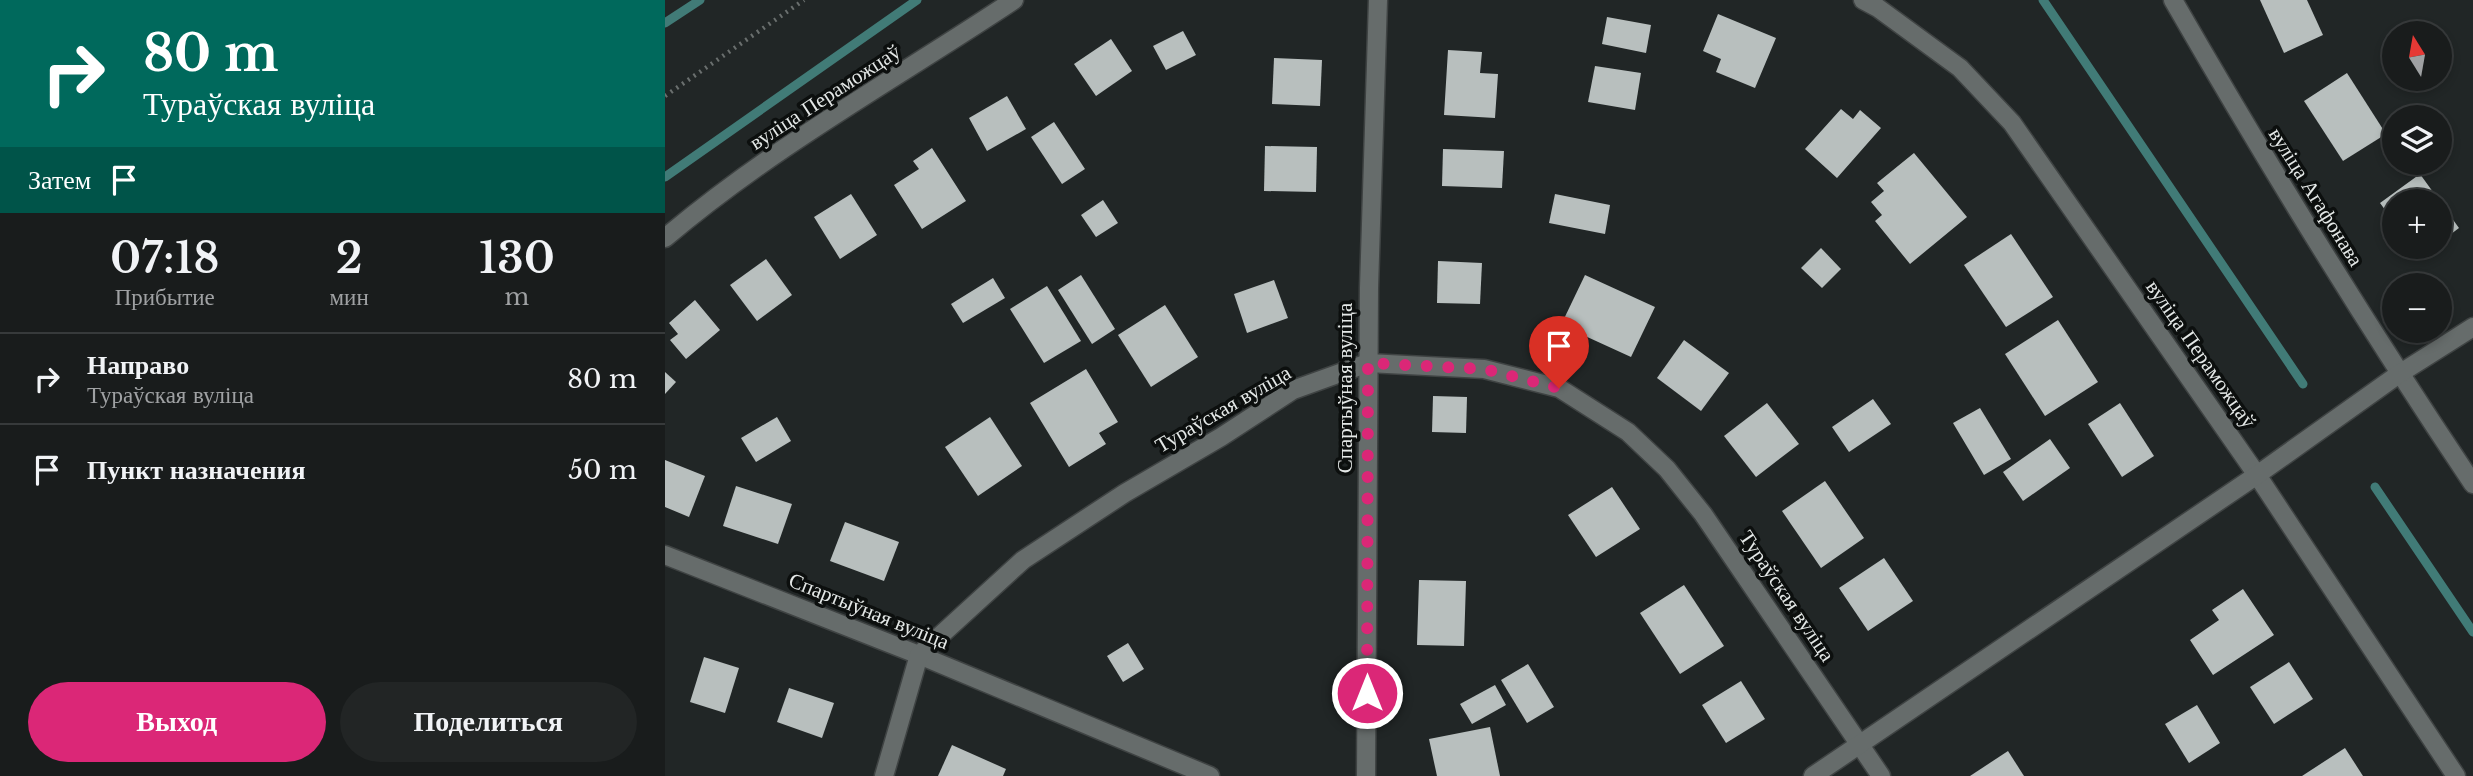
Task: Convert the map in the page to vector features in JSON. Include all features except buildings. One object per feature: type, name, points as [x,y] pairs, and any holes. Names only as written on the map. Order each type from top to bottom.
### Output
[{"type":"street","name":"вуліца Пераможцаў","points":[[665,238],[764,163],[1014,0]]},
{"type":"street","name":"Спартыўная вуліца","points":[[1366,776],[1368,363],[1378,0]]},
{"type":"street","name":"вуліца Пераможцаў","points":[[1863,0],[1960,68],[2012,123],[2257,475],[2456,776]]},
{"type":"street","name":"вуліца Агафонава","points":[[2173,0],[2261,152],[2399,374],[2473,484]]},
{"type":"street","points":[[1812,776],[2257,475],[2399,374],[2473,327]]},
{"type":"street","name":"Тураўская вуліца","points":[[919,655],[1023,560],[1113,500],[1221,437],[1293,390],[1368,363],[1484,369],[1559,388],[1628,432],[1667,469],[1703,514],[1881,776]]},
{"type":"street","name":"Спартыўная вуліца","points":[[665,555],[919,655],[1210,776]]},
{"type":"street","points":[[884,776],[919,655]]},
{"type":"path","points":[[665,96],[804,0]]},
{"type":"waterway","points":[[665,23],[700,0]]},
{"type":"waterway","points":[[665,177],[917,0]]},
{"type":"waterway","points":[[2043,0],[2303,384]]},
{"type":"waterway","points":[[2375,487],[2473,632]]},
{"type":"route","points":[[1367,693],[1368,363],[1484,369],[1559,388]]}]
